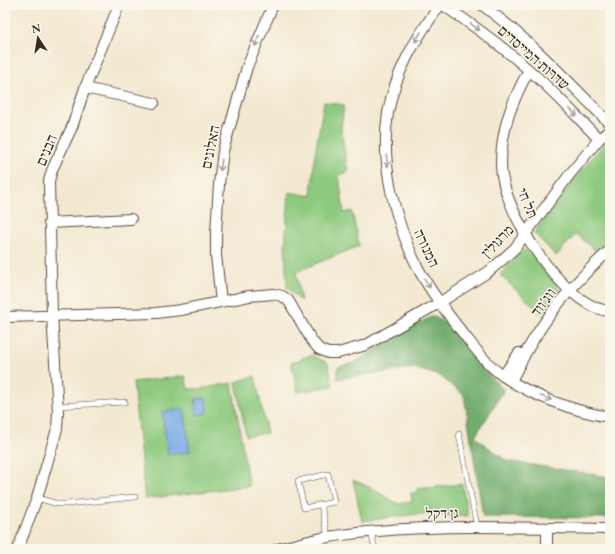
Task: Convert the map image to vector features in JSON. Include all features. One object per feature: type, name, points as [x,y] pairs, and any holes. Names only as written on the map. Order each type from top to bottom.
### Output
[{"type":"street","name":"הבנים","points":[[18,549],[37,498],[57,429],[49,223],[49,181],[52,170],[72,127],[85,88],[118,5]]},
{"type":"street","name":"האלונים","points":[[221,302],[216,255],[216,233],[218,184],[223,150],[247,67],[273,5]]},
{"type":"street","name":"המנורה","points":[[440,5],[412,47],[399,72],[388,113],[386,152],[393,203],[398,221],[418,267],[439,303],[481,354],[507,378],[530,391],[566,406],[610,417]]},
{"type":"street","name":"שדרות המייסדים","points":[[443,5],[473,26],[529,70],[599,139]]},
{"type":"street","name":"שדרות המייסדים","points":[[482,5],[499,17],[551,63],[610,124]]},
{"type":"street","name":"תל חי","points":[[529,70],[515,96],[506,122],[502,145],[501,167],[505,187],[513,211],[532,245],[570,291],[583,302],[603,311],[610,311]]},
{"type":"street","points":[[85,88],[154,103]]},
{"type":"street","name":"מרגולין","points":[[439,303],[488,272],[515,248],[570,174],[599,139],[610,130]]},
{"type":"street","points":[[49,223],[131,219]]},
{"type":"street","name":"ווג'ווד","points":[[507,378],[535,336],[570,291],[610,250]]},
{"type":"street","points":[[5,317],[156,313],[181,310],[249,296],[273,294],[282,296],[288,300],[312,341],[319,349],[328,353],[338,353],[366,345],[439,303]]},
{"type":"street","points":[[507,378],[519,353]]},
{"type":"street","name":"גן דקל","points":[[277,549],[328,538],[371,532],[451,527],[610,528]]},
{"type":"street","points":[[547,528],[547,549]]},
{"type":"lane","points":[[57,406],[125,402]]},
{"type":"lane","points":[[459,434],[477,527]]},
{"type":"lane","points":[[328,474],[334,502],[320,504],[304,508],[298,481],[328,474]]},
{"type":"lane","points":[[37,498],[58,504],[67,504],[135,497]]},
{"type":"lane","points":[[320,504],[328,538]]},
{"type":"lane","points":[[371,532],[375,549]]},
{"type":"green space","points":[[324,102],[344,105],[341,129],[348,172],[339,175],[344,213],[352,211],[359,246],[296,272],[301,301],[287,288],[285,247],[289,192],[311,196],[315,154]]},
{"type":"green space","points":[[610,139],[610,239],[596,251],[576,234],[556,256],[534,233],[574,179]]},
{"type":"green space","points":[[526,249],[531,250],[560,290],[559,295],[542,314],[500,275],[521,252]]},
{"type":"green space","points":[[433,316],[448,325],[483,369],[504,390],[475,437],[507,461],[610,477],[610,518],[483,517],[464,395],[440,376],[414,368],[337,379],[338,367],[354,363],[404,331]]},
{"type":"green space","points":[[311,355],[328,363],[333,386],[298,392],[291,363]]},
{"type":"green space","points":[[185,376],[188,389],[200,389],[232,383],[249,486],[145,499],[133,382]]},
{"type":"green space","points":[[255,376],[267,433],[246,436],[236,382]]},
{"type":"green space","points":[[353,480],[373,489],[398,504],[412,502],[411,493],[418,493],[417,489],[462,484],[468,516],[419,514],[362,521]]},
{"type":"water","points":[[206,398],[208,413],[197,415],[195,399]]},
{"type":"water","points":[[184,409],[190,452],[168,455],[162,412]]}]
